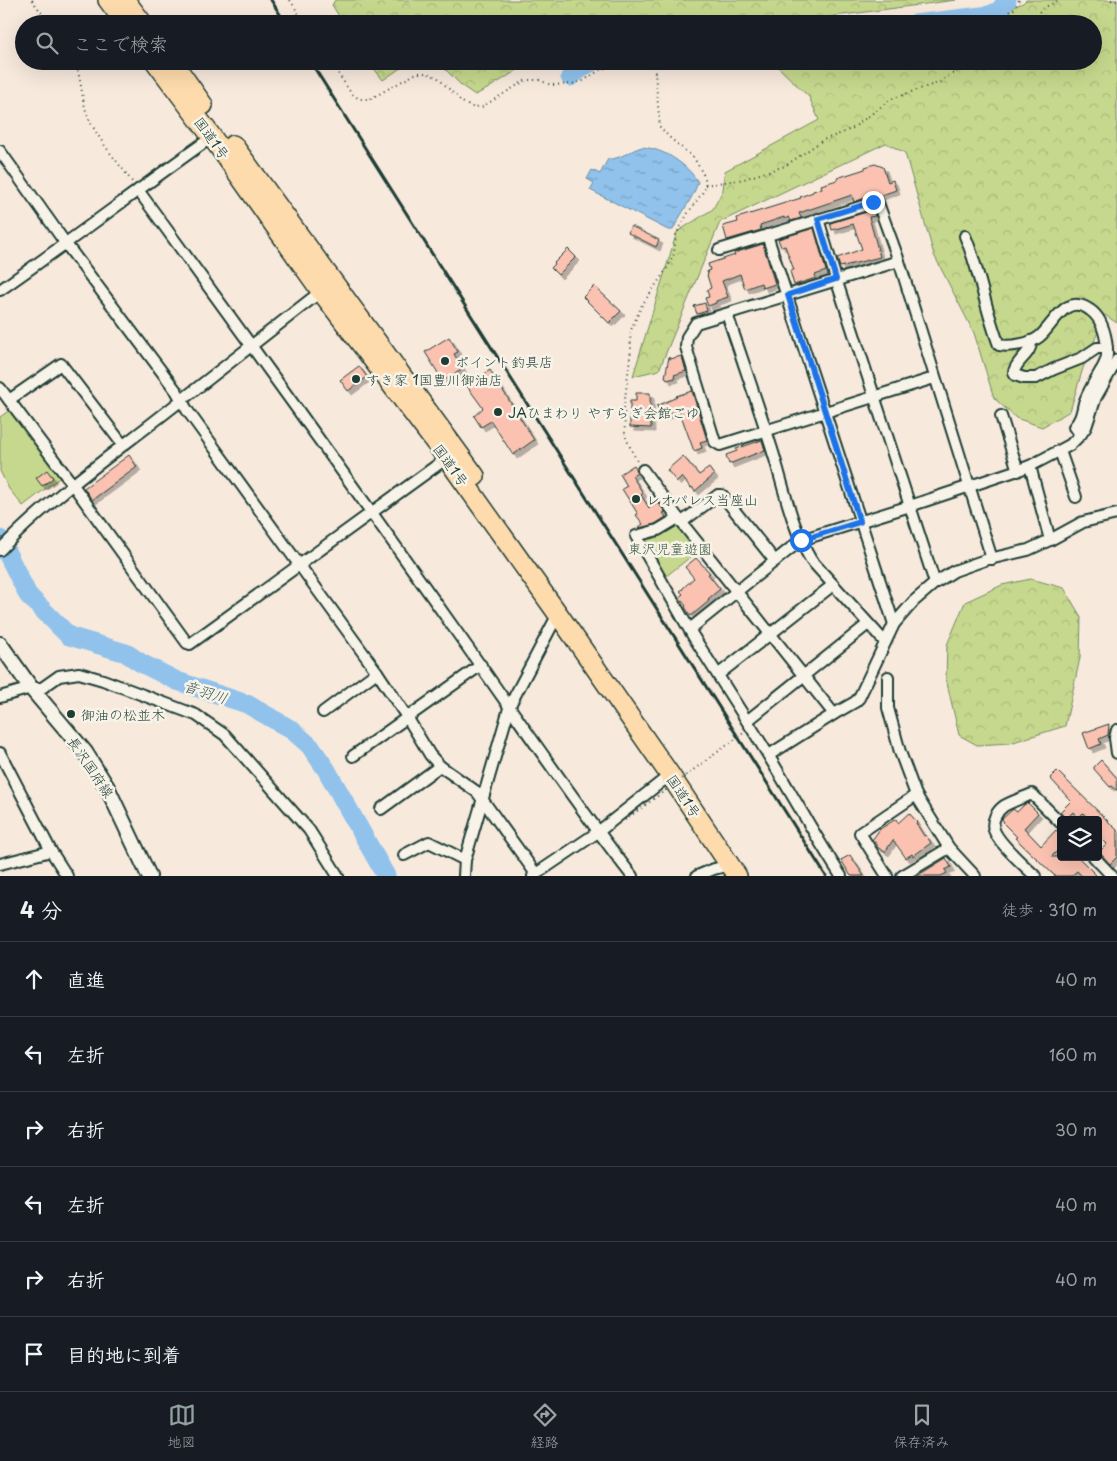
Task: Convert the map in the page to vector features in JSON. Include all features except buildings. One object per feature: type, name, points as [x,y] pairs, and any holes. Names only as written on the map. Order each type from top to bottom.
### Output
[{"type":"highway","points":[[108,0],[119,15]]},
{"type":"highway","points":[[125,0],[136,15]]},
{"type":"highway","name":"国道1号","points":[[161,70],[327,286],[457,450],[678,769],[747,876]]},
{"type":"highway","name":"国道1号","points":[[178,70],[327,286],[670,775],[734,871]]},
{"type":"main road","name":"長沢国府線","points":[[0,644],[31,688],[85,752],[107,787],[149,876]]},
{"type":"street","points":[[0,290],[212,137]]},
{"type":"street","points":[[0,151],[301,565],[377,672],[430,755],[440,766],[477,792],[534,875],[598,832],[670,775]]},
{"type":"street","points":[[138,190],[481,665],[598,832],[632,876]]},
{"type":"street","points":[[719,250],[876,202],[899,261],[992,559]]},
{"type":"street","points":[[818,219],[934,583]]},
{"type":"street","points":[[767,235],[894,624]]},
{"type":"street","points":[[965,236],[974,258],[980,286],[998,345],[1006,346],[1030,341],[1040,336],[1052,320],[1070,306],[1080,305],[1091,310],[1100,321],[1108,355],[1106,363],[1092,384],[1081,418],[1074,427],[1080,434]]},
{"type":"street","points":[[899,261],[696,322],[687,337],[686,347],[715,442],[720,445],[934,378]]},
{"type":"street","points":[[0,550],[21,528],[73,485],[327,286]]},
{"type":"street","points":[[727,314],[801,540],[811,560],[886,642]]},
{"type":"street","points":[[1030,341],[1030,348],[1014,372],[1018,376],[1030,379],[1038,378],[1054,369],[1082,358],[1097,348],[1107,348]]},
{"type":"street","points":[[690,629],[801,540],[1018,471],[1060,451],[1073,442],[1086,427],[1096,396],[1117,360]]},
{"type":"street","points":[[9,400],[61,364],[123,445]]},
{"type":"street","points":[[0,388],[73,485],[187,643],[190,644],[447,458]]},
{"type":"street","points":[[1001,416],[1018,471]]},
{"type":"street","points":[[1060,451],[1076,497]]},
{"type":"street","points":[[1030,466],[1050,540]]},
{"type":"street","points":[[643,470],[680,520],[834,714]]},
{"type":"street","points":[[775,561],[722,495],[718,495],[680,520],[659,530],[636,536],[690,629],[769,755],[799,805],[810,828],[841,876]]},
{"type":"street","points":[[769,755],[855,702],[862,694],[894,624],[914,601],[934,583],[954,571],[1028,550],[1083,522],[1117,514]]},
{"type":"street","points":[[719,674],[833,585]]},
{"type":"street","points":[[464,876],[465,860],[510,706],[558,614]]},
{"type":"street","points":[[747,721],[868,624]]},
{"type":"street","points":[[353,756],[481,665]]},
{"type":"street","points":[[0,697],[31,688],[42,688],[59,676],[79,672],[196,715],[225,735],[309,830],[338,876]]},
{"type":"street","points":[[323,712],[377,672]]},
{"type":"street","points":[[888,678],[888,708],[900,752],[916,795],[949,848],[975,876]]},
{"type":"street","points":[[1117,730],[1115,738],[1117,753]]},
{"type":"street","points":[[0,753],[51,851],[67,876]]},
{"type":"street","points":[[381,808],[440,766]]},
{"type":"street","points":[[1035,876],[997,836],[993,826],[995,816],[1006,805],[1032,794],[1057,819]]},
{"type":"street","points":[[887,876],[860,834],[916,795]]},
{"type":"street","points":[[404,855],[429,842],[465,860]]},
{"type":"street","points":[[902,876],[949,848]]},
{"type":"street","points":[[0,864],[51,851]]},
{"type":"street","points":[[1098,861],[1112,876]]},
{"type":"street","points":[[697,876],[714,869],[734,871]]},
{"type":"path","points":[[32,0],[43,15]]},
{"type":"path","points":[[290,0],[299,15]]},
{"type":"path","points":[[1003,15],[1014,9],[1019,0]]},
{"type":"path","points":[[1035,15],[1047,6],[1060,0]]},
{"type":"path","points":[[1111,0],[1117,1]]},
{"type":"path","points":[[78,70],[87,113],[94,129],[138,190]]},
{"type":"path","points":[[336,70],[351,93],[359,99],[370,100],[417,73],[427,73],[438,78],[462,102],[471,107],[482,107],[526,80],[539,80],[551,85],[572,84],[584,81],[600,70]]},
{"type":"path","points":[[643,470],[635,458],[625,435],[624,407],[631,349],[630,332],[642,305],[669,266],[674,254],[676,235],[688,212],[705,190],[706,185],[703,174],[694,158],[660,127],[656,70]]},
{"type":"path","points":[[706,185],[744,179],[785,166],[824,140],[852,128],[891,100],[940,82],[960,70]]},
{"type":"path","points":[[626,820],[745,732]]},
{"type":"green space","points":[[335,0],[956,0],[843,15],[338,15],[332,5]]},
{"type":"green space","points":[[1026,0],[1117,0],[1117,323],[1105,315],[1083,368],[1070,411],[1042,427],[1016,418],[994,398],[974,333],[934,255],[905,153],[886,143],[720,222],[659,370],[633,376],[677,232],[713,209],[723,190],[725,171],[819,120],[809,97],[781,70],[1102,70],[1102,15],[986,15],[999,13]]},
{"type":"green space","points":[[375,70],[398,70],[383,80]]},
{"type":"green space","points":[[446,70],[518,70],[475,95],[462,86]]},
{"type":"green space","points":[[11,409],[62,476],[23,506],[9,489],[0,471],[0,417]]},
{"type":"green space","name":"東沢児童遊園","points":[[676,523],[698,551],[665,577],[641,536]]},
{"type":"green space","points":[[1031,579],[1064,588],[1081,617],[1080,658],[1065,726],[1010,743],[977,745],[959,735],[946,679],[947,645],[965,602],[1002,585]]},
{"type":"water","points":[[642,147],[650,148],[674,158],[698,182],[673,230],[668,230],[590,190],[594,183],[587,179],[592,170],[600,174],[608,159],[616,158]]},
{"type":"waterway","points":[[990,15],[1000,10],[1007,0]]},
{"type":"waterway","points":[[570,77],[579,70]]},
{"type":"waterway","name":"音羽川","points":[[0,539],[28,595],[69,636],[126,653],[141,663],[177,681],[247,704],[292,730],[310,746],[326,769],[386,876]]},
{"type":"railway","points":[[271,0],[280,15]]},
{"type":"railway","points":[[316,70],[826,876]]},
{"type":"place","name":"ポイント釣具店","points":[[445,361]]},
{"type":"place","name":"すき家 1国豊川御油店","points":[[356,379]]},
{"type":"place","name":"JAひまわり やすらぎ会館ごゆ","points":[[498,412]]},
{"type":"place","name":"レオパレス当座山","points":[[636,499]]},
{"type":"place","name":"御油の松並木","points":[[71,714]]},
{"type":"route","points":[[801,540],[860,522],[788,295],[836,279],[818,219],[873,202]]}]
